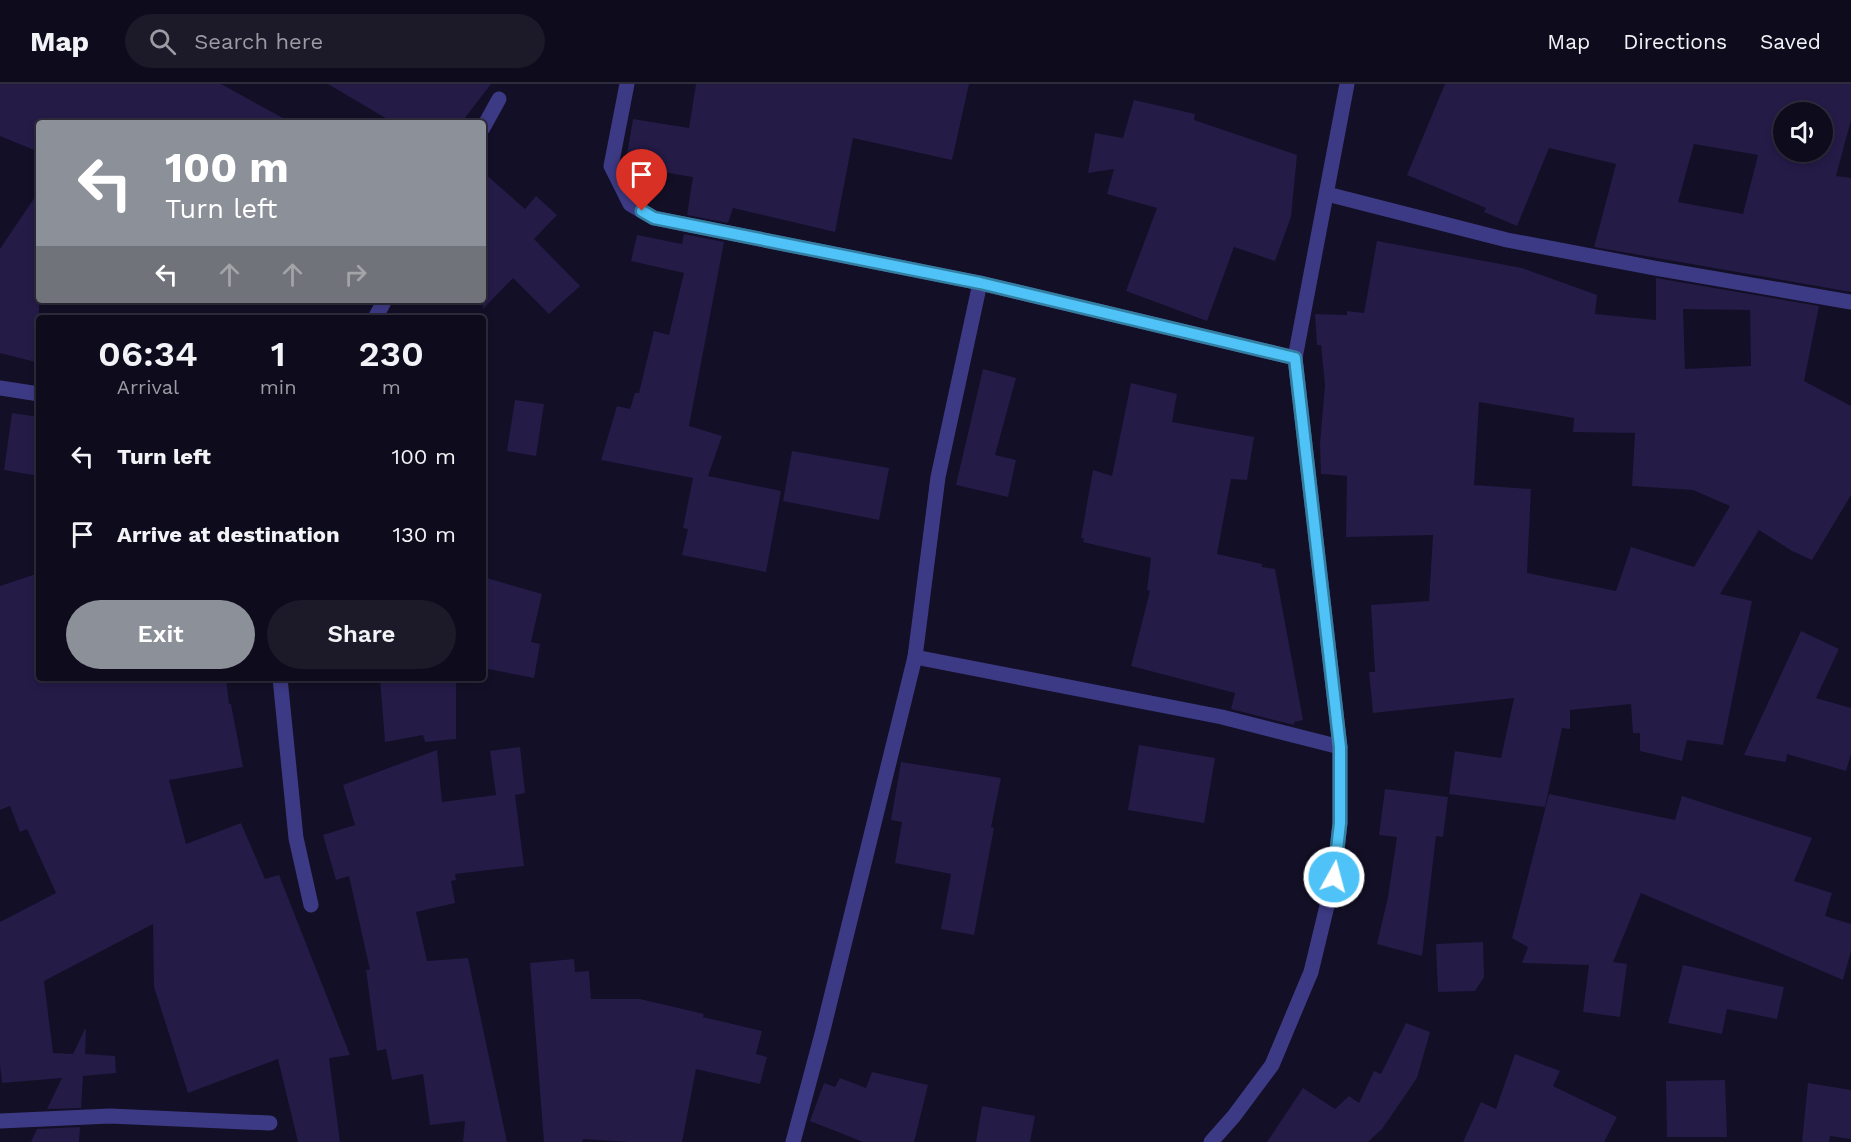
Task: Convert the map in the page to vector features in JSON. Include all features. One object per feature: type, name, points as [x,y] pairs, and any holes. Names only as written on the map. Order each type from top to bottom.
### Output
[{"type":"street","points":[[627,84],[611,166],[630,204],[654,218],[980,283],[1295,358]]},
{"type":"street","points":[[1211,1142],[1234,1116],[1272,1065],[1311,972],[1334,877],[1340,823],[1340,747],[1295,358],[1347,84]]},
{"type":"street","points":[[486,123],[500,99]]},
{"type":"street","points":[[1327,194],[1507,240],[1851,302]]},
{"type":"street","points":[[793,1142],[915,657],[938,477],[980,283]]},
{"type":"street","points":[[0,388],[36,394]]},
{"type":"street","points":[[915,657],[1222,717],[1340,747]]},
{"type":"street","points":[[280,681],[296,838],[311,904]]},
{"type":"street","points":[[0,1121],[110,1116],[270,1123]]},
{"type":"building","points":[[0,84],[221,84],[287,120],[36,120],[36,151],[0,136]]},
{"type":"building","points":[[328,84],[491,84],[463,120],[389,120]]},
{"type":"building","points":[[696,84],[969,84],[952,160],[853,138],[835,232],[733,208],[728,223],[687,215],[693,177],[625,166],[633,119],[689,128]]},
{"type":"building","points":[[1445,84],[1851,84],[1851,120],[1836,176],[1851,178],[1851,292],[1594,247],[1616,164],[1549,148],[1517,226],[1484,212],[1486,208],[1407,175]],"holes":[[[1694,144],[1758,155],[1743,214],[1678,202]]]},
{"type":"building","points":[[1134,100],[1195,114],[1194,120],[1297,155],[1291,217],[1275,261],[1234,247],[1207,321],[1126,291],[1157,208],[1107,194],[1114,169],[1088,173],[1095,133],[1123,138]]},
{"type":"building","points":[[486,175],[525,209],[536,196],[557,215],[534,239],[580,286],[549,314],[513,278],[483,309],[483,303],[486,303]]},
{"type":"building","points":[[36,195],[36,303],[39,303],[39,315],[36,315],[36,362],[0,353],[0,249]]},
{"type":"building","points":[[684,234],[724,242],[689,426],[722,436],[708,476],[781,491],[766,572],[682,555],[688,529],[683,528],[693,478],[601,460],[617,406],[630,409],[635,393],[639,393],[654,331],[669,335],[684,273],[631,261],[637,235],[682,244]]},
{"type":"building","points":[[1377,241],[1522,268],[1597,295],[1595,314],[1656,320],[1656,278],[1819,306],[1804,381],[1851,406],[1851,495],[1812,560],[1792,551],[1759,530],[1720,594],[1752,601],[1723,745],[1687,740],[1682,761],[1640,751],[1640,733],[1633,733],[1631,704],[1570,710],[1570,729],[1562,728],[1545,807],[1449,794],[1455,751],[1501,758],[1514,698],[1373,713],[1369,672],[1375,672],[1371,605],[1429,601],[1433,535],[1346,537],[1347,476],[1321,474],[1320,443],[1325,385],[1321,345],[1317,345],[1315,314],[1347,315],[1347,311],[1364,313]],"holes":[[[1683,309],[1750,310],[1751,366],[1685,369]],[[1479,402],[1574,418],[1573,432],[1635,433],[1632,486],[1693,490],[1730,506],[1694,567],[1631,547],[1616,591],[1527,573],[1531,489],[1474,485]]]},
{"type":"building","points":[[983,369],[1016,378],[995,455],[1016,460],[1008,497],[956,485]]},
{"type":"building","points":[[1131,383],[1177,394],[1172,422],[1254,437],[1247,480],[1231,479],[1217,554],[1275,569],[1303,720],[1294,722],[1294,725],[1231,709],[1235,693],[1131,666],[1150,591],[1147,590],[1151,558],[1083,542],[1084,538],[1081,538],[1093,470],[1112,476]]},
{"type":"building","points":[[515,400],[544,404],[536,456],[507,451]]},
{"type":"building","points":[[12,413],[36,417],[36,475],[4,470]]},
{"type":"building","points":[[792,451],[889,468],[879,520],[783,501]]},
{"type":"building","points":[[36,574],[36,681],[226,681],[243,767],[169,780],[186,844],[241,823],[265,879],[279,875],[350,1055],[329,1058],[340,1142],[298,1142],[278,1059],[188,1093],[154,987],[153,924],[44,981],[53,1053],[73,1054],[86,1029],[85,1054],[115,1056],[116,1073],[83,1076],[81,1108],[47,1109],[62,1078],[2,1083],[0,922],[56,893],[27,829],[20,832],[10,806],[0,810],[0,586]]},
{"type":"building","points":[[486,578],[542,594],[531,642],[540,644],[534,678],[486,669]]},
{"type":"building","points":[[1801,631],[1839,649],[1816,698],[1851,708],[1851,754],[1846,771],[1787,754],[1786,762],[1744,755]]},
{"type":"building","points":[[380,681],[456,681],[456,739],[425,742],[423,735],[385,742]]},
{"type":"building","points":[[1139,745],[1215,758],[1204,823],[1128,810]]},
{"type":"building","points":[[520,747],[525,793],[515,795],[524,866],[455,874],[456,880],[451,881],[455,903],[416,912],[427,961],[468,958],[507,1142],[463,1142],[465,1121],[430,1125],[423,1074],[392,1080],[386,1049],[377,1051],[366,970],[370,970],[349,876],[336,880],[323,835],[355,825],[343,785],[437,750],[442,802],[496,795],[490,751]]},
{"type":"building","points":[[901,762],[1001,778],[974,935],[941,929],[951,874],[895,863],[902,822],[891,820]]},
{"type":"building","points":[[1385,789],[1448,797],[1443,837],[1436,836],[1422,956],[1377,944],[1388,897],[1397,837],[1379,835]]},
{"type":"building","points":[[1549,794],[1675,820],[1682,796],[1812,838],[1794,881],[1832,893],[1825,916],[1851,924],[1851,951],[1843,980],[1641,893],[1613,962],[1627,964],[1620,1017],[1583,1012],[1589,965],[1522,963],[1528,947],[1512,938]]},
{"type":"building","points":[[1483,942],[1484,977],[1475,991],[1438,992],[1436,944]]},
{"type":"building","points":[[574,959],[575,972],[589,971],[591,999],[640,999],[762,1031],[756,1054],[767,1057],[760,1084],[696,1069],[682,1142],[583,1139],[582,1142],[544,1142],[530,963]]},
{"type":"building","points":[[1683,965],[1784,987],[1777,1019],[1727,1009],[1722,1034],[1668,1023]]},
{"type":"building","points":[[1406,1023],[1430,1032],[1417,1078],[1382,1129],[1368,1142],[1267,1142],[1303,1088],[1335,1109],[1349,1096],[1359,1103],[1374,1071],[1381,1074]]},
{"type":"building","points":[[1515,1054],[1560,1071],[1553,1086],[1617,1117],[1604,1142],[1463,1142],[1481,1102],[1496,1109]]},
{"type":"building","points":[[872,1072],[928,1085],[914,1142],[863,1142],[810,1121],[824,1083],[835,1087],[840,1078],[866,1088]]},
{"type":"building","points":[[1725,1080],[1727,1137],[1667,1137],[1666,1081]]},
{"type":"building","points":[[1808,1083],[1851,1090],[1851,1139],[1830,1136],[1829,1142],[1802,1142]]},
{"type":"building","points":[[982,1106],[1035,1116],[1030,1142],[976,1142]]},
{"type":"building","points":[[80,1127],[79,1142],[31,1142],[37,1129]]},
{"type":"route","points":[[642,211],[654,218],[980,283],[1295,358],[1340,747],[1340,823],[1334,877]]}]
